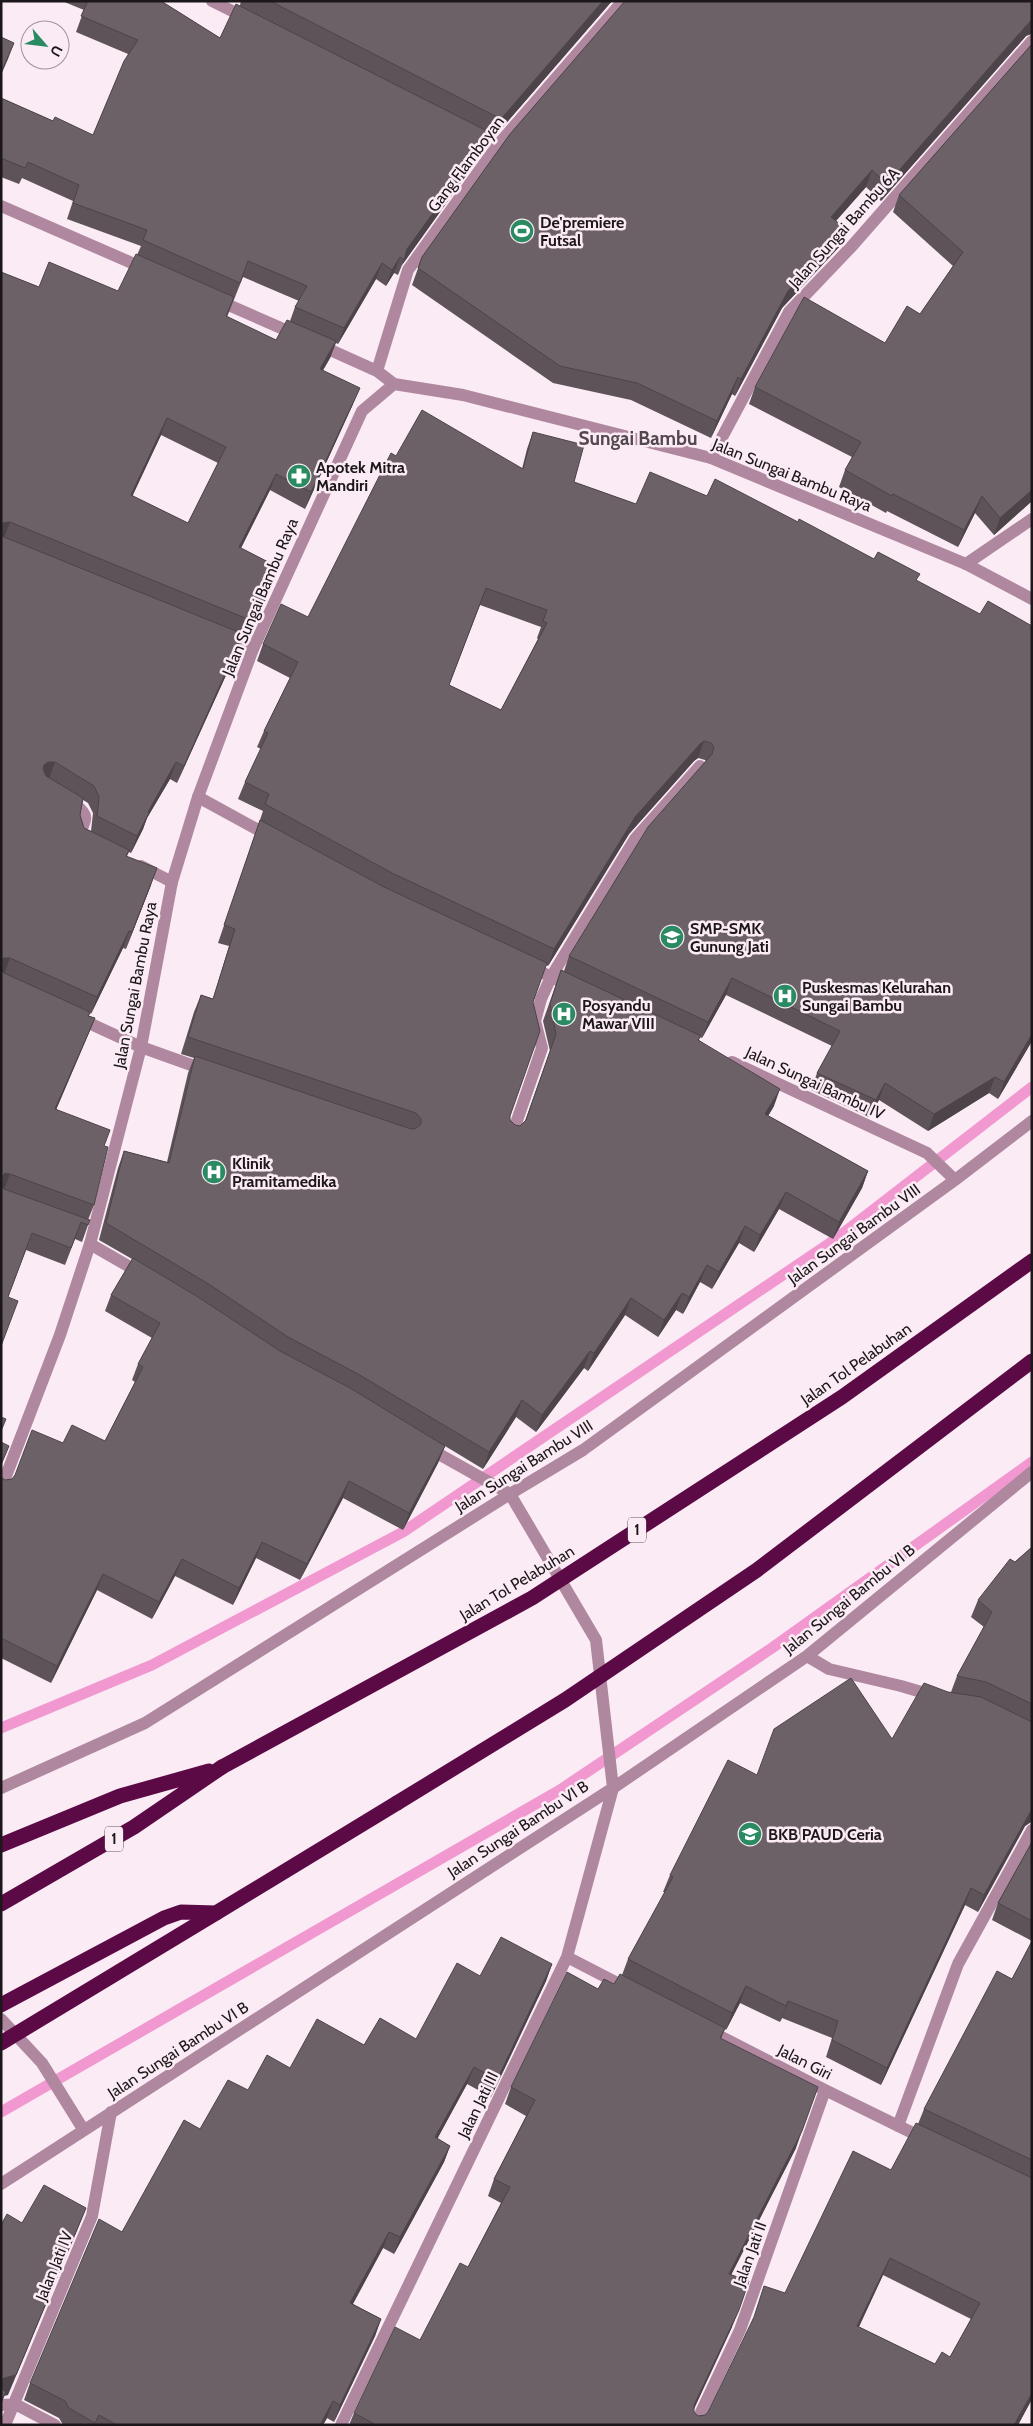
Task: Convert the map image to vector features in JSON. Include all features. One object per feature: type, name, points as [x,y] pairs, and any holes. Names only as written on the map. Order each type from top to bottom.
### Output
[{"type":"highway","name":"Jalan Tol Pelabuhan","points":[[1,1904],[134,1827],[222,1767],[532,1598],[842,1397],[1032,1261]]},
{"type":"highway","points":[[1,2043],[565,1700],[749,1576],[1032,1361]]},
{"type":"highway","points":[[1,1845],[120,1796],[222,1767]]},
{"type":"highway","points":[[1,2006],[164,1918],[181,1912],[216,1913]]},
{"type":"street","points":[[212,1],[255,23]]},
{"type":"street","name":"Gang Flamboyan","points":[[377,371],[408,270],[493,144],[623,1]]},
{"type":"street","name":"Jalan Sungai Bambu 6A","points":[[711,458],[789,312],[852,246],[1032,41]]},
{"type":"street","points":[[1,206],[156,273]]},
{"type":"street","points":[[202,293],[377,371],[394,384]]},
{"type":"street","name":"Jalan Sungai Bambu Raya","points":[[1,1489],[60,1334],[89,1235],[141,1047],[172,882],[198,798],[253,649],[362,411],[394,384],[463,395],[711,458],[966,564],[1032,599]]},
{"type":"street","points":[[966,564],[1032,519]]},
{"type":"street","points":[[211,632],[253,649]]},
{"type":"street","points":[[512,1134],[542,1048],[536,1021],[541,999],[551,977],[635,839],[700,766]]},
{"type":"street","points":[[60,795],[84,810],[86,815],[82,837],[93,843]]},
{"type":"street","points":[[198,798],[280,841]]},
{"type":"street","points":[[128,860],[172,882]]},
{"type":"street","points":[[515,960],[587,994]]},
{"type":"street","points":[[62,1010],[141,1047],[221,1075]]},
{"type":"street","name":"Jalan Sungai Bambu IV","points":[[721,1057],[927,1153],[954,1179]]},
{"type":"street","name":"Jalan Sungai Bambu VIII","points":[[1,1788],[145,1723],[505,1491],[583,1450],[1032,1120]]},
{"type":"street","points":[[89,1235],[156,1283]]},
{"type":"street","points":[[414,1439],[505,1491],[596,1640],[613,1788]]},
{"type":"street","name":"Jalan Sungai Bambu VI B","points":[[1,2184],[613,1788],[807,1656],[1032,1472]]},
{"type":"street","points":[[807,1656],[829,1669],[901,1686],[947,1700]]},
{"type":"street","name":"Jalan Jati III","points":[[341,2425],[567,1957],[613,1788]]},
{"type":"street","points":[[898,2126],[958,1964],[1032,1830]]},
{"type":"street","points":[[567,1957],[638,1994]]},
{"type":"street","points":[[1,2019],[42,2063],[84,2129]]},
{"type":"street","name":"Jalan Giri","points":[[692,2022],[934,2143]]},
{"type":"street","name":"Jalan Jati II","points":[[695,2425],[740,2330],[825,2090]]},
{"type":"street","name":"Jalan Jati IV","points":[[5,2425],[92,2216],[111,2112]]},
{"type":"street","points":[[1,2405],[15,2404],[55,2425]]},
{"type":"building","points":[[88,1],[161,1],[220,38],[236,4],[491,133],[407,249],[404,260],[400,257],[392,270],[382,263],[344,328],[295,307],[307,286],[248,261],[240,283],[143,240],[147,230],[73,203],[79,185],[28,162],[25,168],[1,158],[1,98],[53,121],[55,117],[93,135],[124,61],[138,40],[81,16]]},
{"type":"building","points":[[270,1],[603,1],[501,119]]},
{"type":"building","points":[[625,1],[676,1],[678,3],[679,1],[1032,1],[1032,19],[887,184],[872,170],[831,217],[846,229],[788,291],[741,379],[738,377],[717,421],[637,383],[560,366],[418,268],[422,257],[510,134]]},
{"type":"building","points":[[1,37],[14,43],[1,72]]},
{"type":"building","points":[[1032,44],[1032,490],[1000,518],[982,496],[964,530],[893,494],[892,496],[845,470],[861,442],[755,387],[804,297],[885,343],[907,306],[920,314],[963,252],[899,195]]},
{"type":"building","points":[[136,254],[234,297],[226,316],[276,340],[287,320],[336,341],[320,369],[360,388],[311,492],[276,474],[239,547],[276,566],[263,595],[267,596],[255,622],[10,522],[1,524],[1,272],[39,287],[49,262],[118,291]],"holes":[[[167,418],[226,447],[188,523],[131,495]]]},
{"type":"building","points":[[422,410],[523,469],[533,432],[584,445],[574,482],[636,504],[650,472],[707,496],[715,479],[798,522],[799,519],[874,559],[878,552],[920,574],[916,580],[980,614],[988,601],[1032,626],[1032,1034],[1004,1082],[995,1077],[934,1114],[885,1083],[876,1100],[817,1073],[840,1031],[732,978],[708,1022],[569,956],[648,827],[712,754],[714,747],[711,743],[704,741],[700,744],[635,817],[554,949],[392,873],[265,804],[269,794],[245,782],[268,733],[264,731],[298,662],[263,644],[281,604],[308,617],[391,453],[396,456]],"holes":[[[486,588],[547,610],[543,621],[547,623],[501,710],[449,685]]]},
{"type":"building","points":[[1,534],[4,537],[243,634],[184,766],[176,762],[137,836],[97,816],[99,797],[94,786],[55,762],[48,762],[44,765],[43,769],[46,776],[83,798],[80,815],[84,828],[129,850],[126,856],[157,868],[132,932],[129,931],[97,997],[10,958],[3,958],[1,960]]},
{"type":"building","points":[[260,820],[384,887],[547,963],[533,1002],[540,1031],[510,1116],[510,1120],[515,1125],[520,1126],[526,1120],[556,1034],[550,1004],[561,970],[701,1036],[698,1040],[780,1089],[765,1114],[868,1171],[839,1222],[786,1192],[760,1235],[745,1226],[719,1272],[707,1265],[689,1297],[682,1293],[664,1320],[631,1298],[594,1353],[590,1351],[542,1415],[522,1400],[489,1452],[358,1374],[288,1337],[207,1283],[106,1223],[124,1151],[169,1163],[195,1056],[411,1129],[415,1129],[421,1124],[421,1119],[416,1113],[188,1037],[201,995],[213,999],[235,929],[224,925]]},
{"type":"building","points":[[1,970],[90,1012],[88,1016],[95,1018],[55,1109],[110,1130],[104,1146],[108,1147],[94,1205],[10,1174],[5,1173],[1,1177]]},
{"type":"building","points":[[1,1185],[4,1189],[90,1220],[88,1225],[81,1222],[71,1248],[32,1233],[8,1297],[18,1301],[1,1346]]},
{"type":"building","points":[[133,1258],[198,1297],[280,1351],[350,1388],[445,1446],[409,1513],[349,1481],[307,1564],[262,1542],[239,1588],[182,1559],[159,1602],[103,1574],[57,1666],[1,1638],[1,1477],[5,1480],[12,1479],[15,1475],[32,1430],[63,1443],[72,1425],[105,1441],[143,1367],[138,1364],[160,1323],[111,1295]]},
{"type":"building","points":[[1,1417],[6,1419],[1,1431]]},
{"type":"building","points":[[1,1442],[9,1446],[1,1465]]},
{"type":"building","points":[[1032,1547],[1032,1704],[986,1682],[957,1676],[992,1612],[978,1600],[1010,1559],[1015,1562]]},
{"type":"building","points":[[851,1678],[892,1739],[924,1683],[948,1692],[981,1697],[1032,1722],[1032,1809],[984,1895],[971,1888],[887,2068],[832,2040],[838,2021],[788,2001],[786,2006],[746,1986],[732,2013],[628,1959],[673,1877],[670,1875],[728,1760],[757,1775],[774,1729]]},
{"type":"building","points":[[1032,1842],[1032,1921],[998,1903]]},
{"type":"building","points":[[501,1937],[552,1964],[497,2080],[474,2067],[435,2137],[450,2146],[400,2237],[389,2232],[350,2303],[381,2319],[340,2405],[333,2401],[320,2425],[117,2425],[99,2415],[95,2423],[69,2408],[65,2401],[30,2383],[99,2219],[122,2232],[184,2120],[200,2129],[228,2080],[248,2090],[267,2055],[290,2068],[317,2019],[364,2045],[380,2018],[416,2039],[457,1963],[480,1976]]},
{"type":"building","points":[[1032,1941],[1032,2160],[924,2109],[997,1971],[1012,1979]]},
{"type":"building","points":[[567,1972],[598,1989],[604,1979],[614,1984],[620,1974],[725,2028],[720,2038],[818,2087],[802,2131],[729,2274],[749,2281],[739,2310],[694,2405],[694,2412],[698,2416],[705,2415],[708,2412],[754,2317],[764,2286],[785,2293],[853,2151],[891,2170],[916,2123],[1032,2178],[1032,2393],[1014,2425],[376,2425],[354,2413],[395,2327],[420,2340],[460,2263],[468,2267],[510,2187],[494,2179],[535,2100],[511,2087]],"holes":[[[890,2258],[980,2303],[950,2357],[942,2352],[935,2364],[857,2326]]]},
{"type":"building","points":[[44,2185],[86,2208],[16,2375],[4,2378],[1,2381],[1,2225],[7,2214],[22,2223]]},
{"type":"building","points":[[1,2389],[6,2392],[1,2402]]},
{"type":"waterway","points":[[1,1728],[152,1665],[403,1532],[833,1241],[1032,1087]]},
{"type":"waterway","points":[[1,2112],[560,1790],[772,1648],[1032,1462]]},
{"type":"place","name":"De'premiere Futsal","points":[[522,231]]},
{"type":"place","name":"Apotek Mitra Mandiri","points":[[299,476]]},
{"type":"place","name":"SMP-SMK Gunung Jati","points":[[672,937]]},
{"type":"place","name":"Puskesmas Kelurahan Sungai Bambu","points":[[785,996]]},
{"type":"place","name":"Posyandu Mawar VIII","points":[[564,1014]]},
{"type":"place","name":"Klinik Pramitamedika","points":[[214,1172]]},
{"type":"place","name":"BKB PAUD Ceria","points":[[750,1834]]},
{"type":"district","name":"Sungai Bambu","points":[[638,438]]}]
